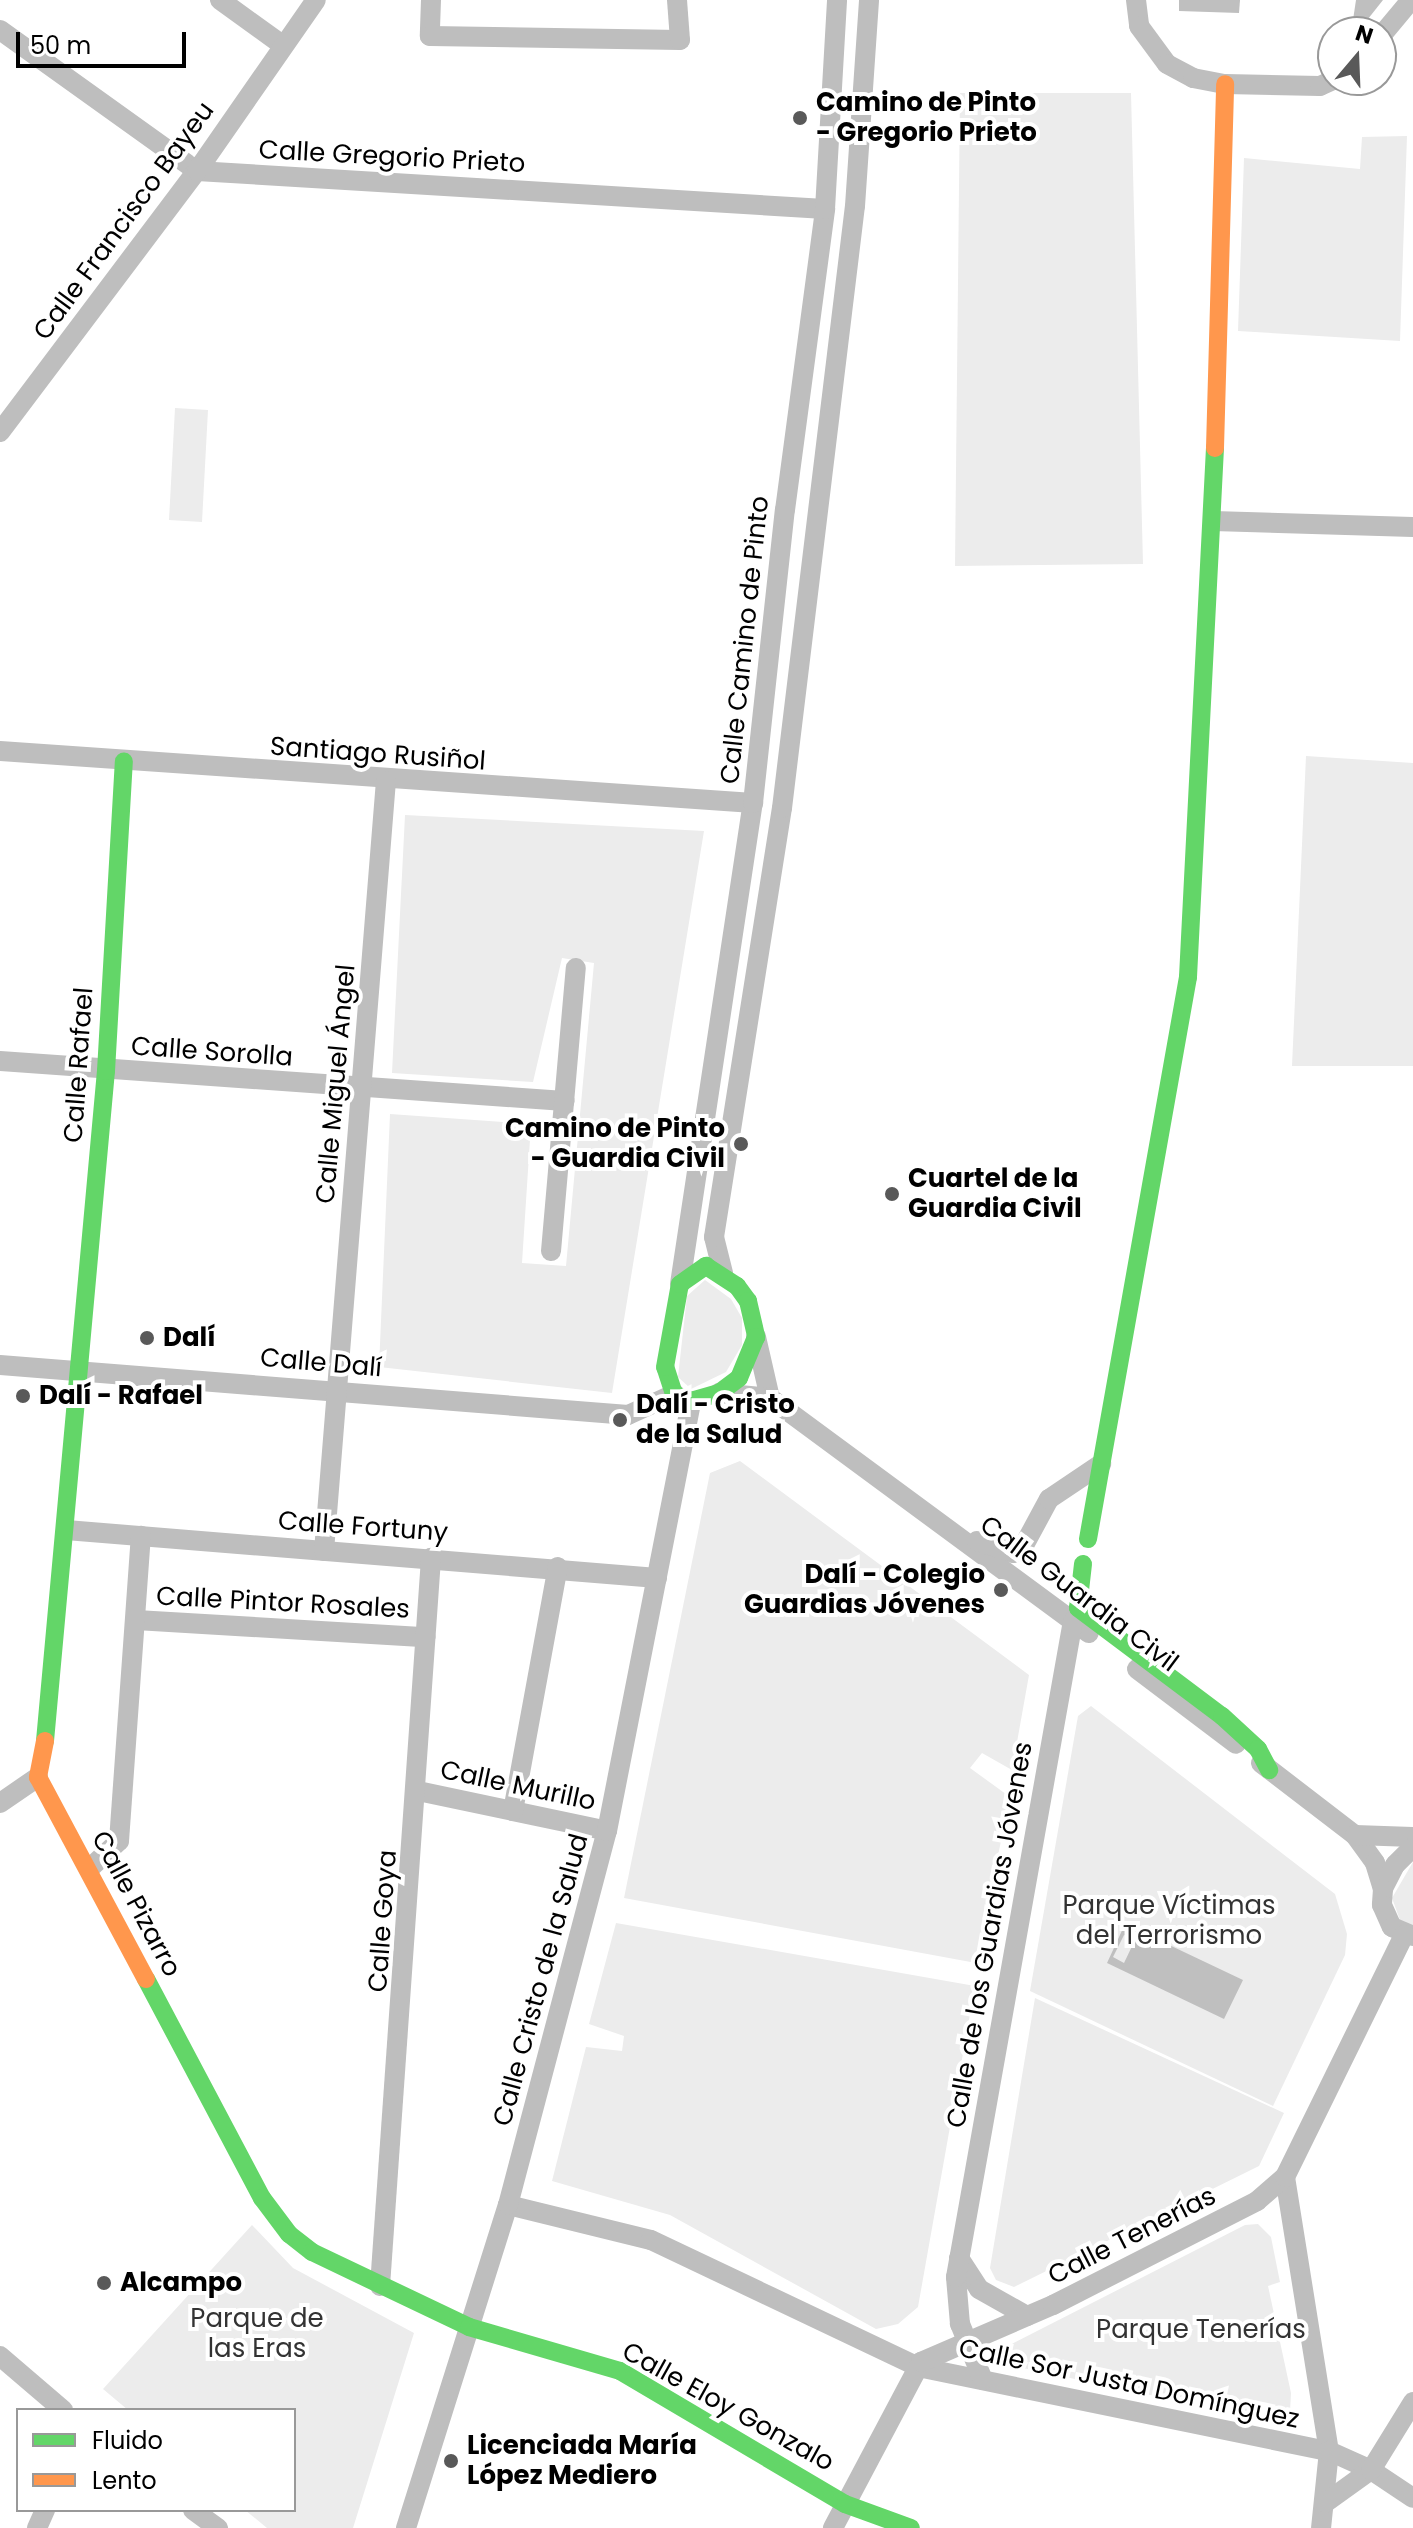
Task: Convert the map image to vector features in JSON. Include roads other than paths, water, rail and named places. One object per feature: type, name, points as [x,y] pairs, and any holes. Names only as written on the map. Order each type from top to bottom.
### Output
[{"type":"street","points":[[220,0],[281,44]]},
{"type":"street","name":"Calle Francisco Bayeu","points":[[0,432],[197,171],[281,44],[316,0]]},
{"type":"street","points":[[431,0],[430,36],[680,40],[677,0]]},
{"type":"street","name":"Calle Camino de Pinto","points":[[680,1284],[753,803],[785,510],[825,209],[837,0]]},
{"type":"street","name":"Calle Camino de Pinto","points":[[723,1273],[715,1230],[784,792],[855,206],[869,0]]},
{"type":"street","points":[[1136,0],[1139,26],[1167,64],[1193,78],[1225,84],[1317,86]]},
{"type":"street","points":[[1397,17],[1411,0]]},
{"type":"street","points":[[0,30],[197,171]]},
{"type":"street","points":[[1088,1539],[1188,977],[1213,521],[1225,84]]},
{"type":"street","name":"Calle Gregorio Prieto","points":[[197,171],[825,209]]},
{"type":"street","points":[[1213,521],[1413,527]]},
{"type":"street","name":"Santiago Rusiñol","points":[[0,751],[386,781],[753,803]]},
{"type":"street","name":"Calle Rafael","points":[[80,1370],[106,1071],[124,762]]},
{"type":"street","name":"Calle Miguel Ángel","points":[[324,1551],[386,781]]},
{"type":"street","points":[[551,1251],[576,968]]},
{"type":"street","name":"Calle Sorolla","points":[[0,1061],[106,1071],[565,1101]]},
{"type":"street","points":[[706,1266],[723,1273],[748,1301],[770,1398],[719,1393],[683,1398],[665,1367],[680,1284],[706,1266]]},
{"type":"street","points":[[719,1393],[739,1378],[756,1337]]},
{"type":"street","name":"Calle Dalí","points":[[0,1365],[637,1414],[683,1398]]},
{"type":"street","points":[[0,1803],[38,1777],[47,1733],[80,1370]]},
{"type":"street","name":"Calle Cristo de la Salud","points":[[406,2528],[508,2205],[607,1831],[685,1434],[683,1398]]},
{"type":"street","name":"Calle Guardia Civil","points":[[770,1398],[1073,1621],[1355,1835],[1375,1863],[1383,1889],[1385,1914],[1409,1936]]},
{"type":"street","points":[[952,1531],[998,1550],[1022,1549],[1049,1499],[1101,1464]]},
{"type":"street","name":"Calle Fortuny","points":[[66,1530],[558,1567],[657,1578]]},
{"type":"street","points":[[89,1869],[119,1841],[141,1536]]},
{"type":"street","name":"Calle Goya","points":[[380,2286],[418,1791],[431,1558]]},
{"type":"street","points":[[1083,1564],[1078,1608],[1222,1716],[1258,1749],[1269,1770]]},
{"type":"street","points":[[513,1811],[558,1567]]},
{"type":"street","name":"Calle Pintor Rosales","points":[[136,1620],[426,1637]]},
{"type":"street","name":"Calle de los Guardias Jóvenes","points":[[983,2380],[966,2343],[956,2300],[959,2258],[1073,1621]]},
{"type":"street","name":"Calle Pizarro","points":[[38,1777],[262,2198],[289,2234],[312,2252],[469,2327]]},
{"type":"street","name":"Calle Murillo","points":[[418,1791],[607,1831]]},
{"type":"street","points":[[1355,1835],[1413,1837]]},
{"type":"street","points":[[1383,1889],[1395,1865],[1413,1847]]},
{"type":"street","name":"Calle Tenerías","points":[[918,2367],[1244,2208],[1285,2177],[1409,1936]]},
{"type":"street","points":[[1285,2177],[1289,2229],[1329,2451],[1321,2528]]},
{"type":"street","name":"Calle Sor Justa Domínguez","points":[[508,2205],[651,2240],[918,2367],[1329,2451],[1371,2470],[1413,2498]]},
{"type":"street","points":[[1244,2208],[1263,2210],[1289,2229]]},
{"type":"street","points":[[959,2258],[979,2289],[1027,2316]]},
{"type":"street","name":"Calle Eloy Gonzalo","points":[[469,2327],[620,2371],[845,2504],[911,2528]]},
{"type":"street","points":[[0,2356],[61,2408]]},
{"type":"street","points":[[833,2528],[918,2367]]},
{"type":"street","points":[[1325,2503],[1371,2470],[1413,2402]]},
{"type":"street","points":[[196,2512],[218,2528]]},
{"type":"place","name":"Camino de Pinto - Gregorio Prieto","points":[[800,118]]},
{"type":"place","name":"Camino de Pinto - Guardia Civil","points":[[741,1144]]},
{"type":"place","name":"Cuartel de la Guardia Civil","points":[[892,1194]]},
{"type":"place","name":"Dalí","points":[[147,1338]]},
{"type":"place","name":"Dalí - Rafael","points":[[23,1396]]},
{"type":"place","name":"Dalí - Cristo de la Salud","points":[[620,1420]]},
{"type":"place","name":"Dalí - Colegio Guardias Jóvenes","points":[[1001,1590]]},
{"type":"place","name":"Alcampo","points":[[104,2283]]},
{"type":"place","name":"Licenciada María López Mediero","points":[[451,2461]]},
{"type":"park label","name":"Parque Víctimas del Terrorismo","points":[[1169,1921]]},
{"type":"park label","name":"Parque Tenerías","points":[[1201,2330]]},
{"type":"park label","name":"Parque de las Eras","points":[[257,2334]]}]
